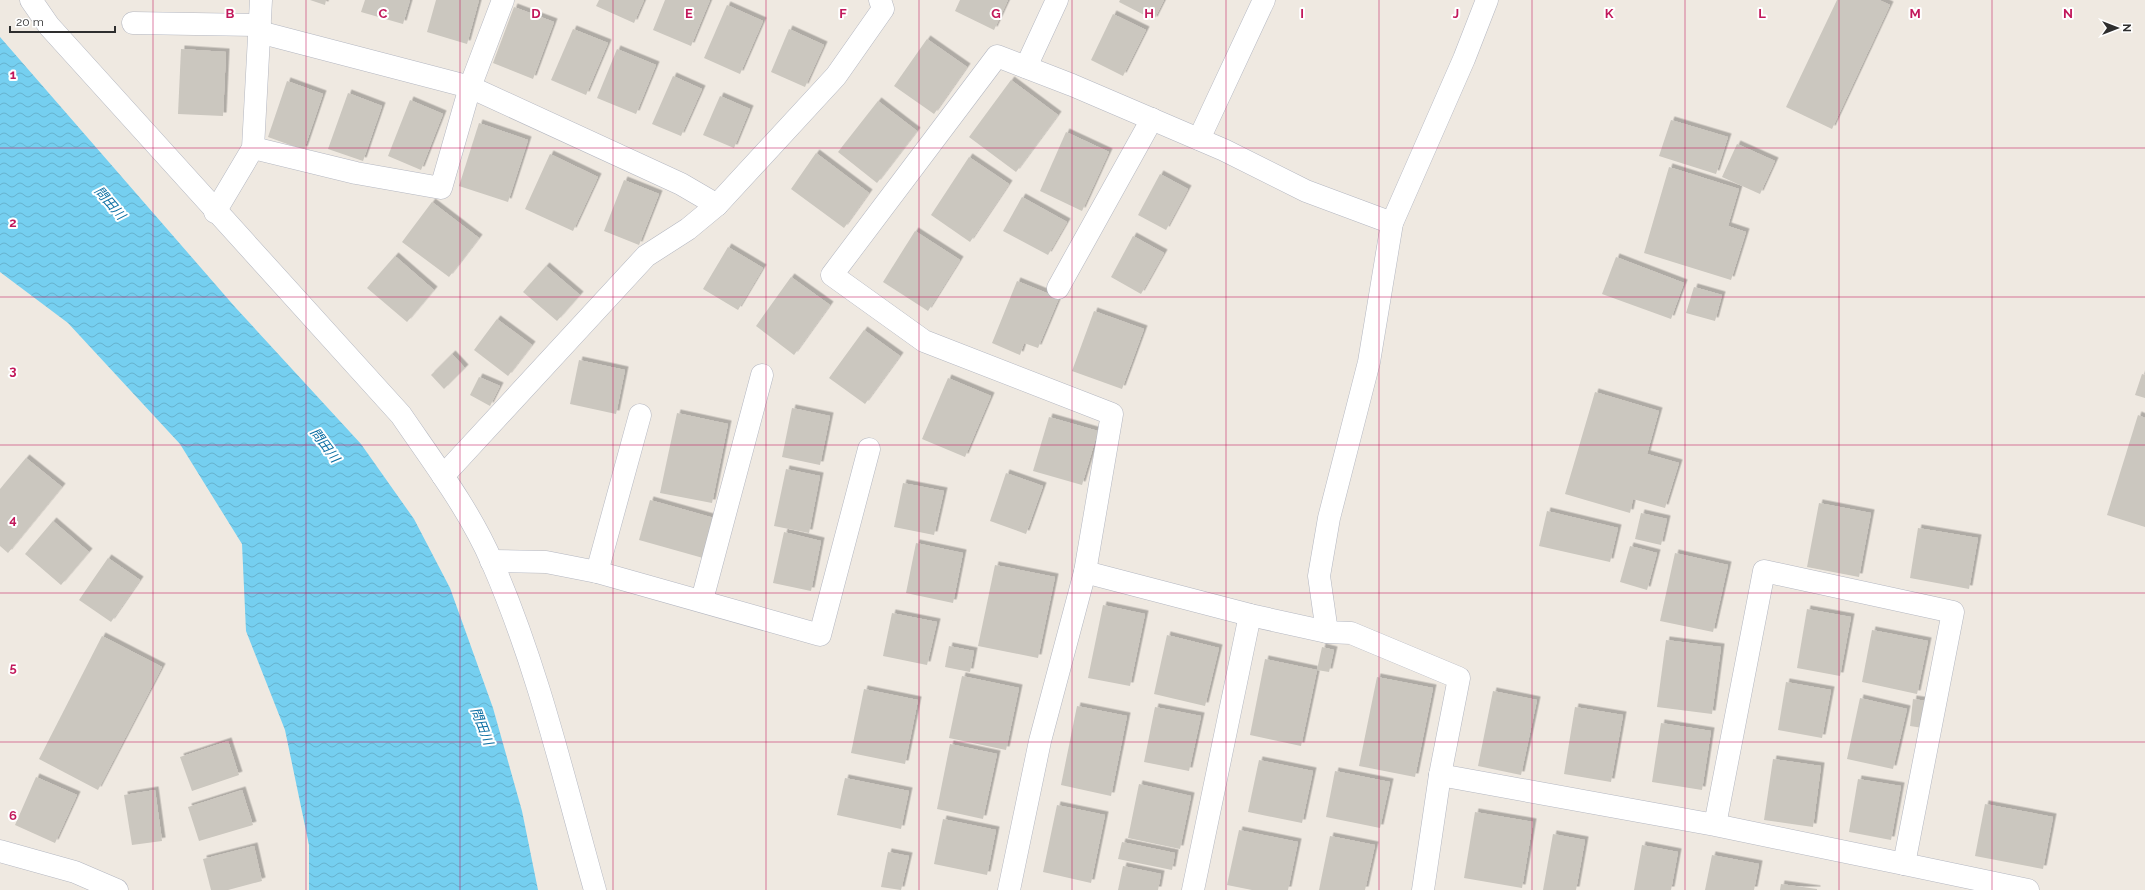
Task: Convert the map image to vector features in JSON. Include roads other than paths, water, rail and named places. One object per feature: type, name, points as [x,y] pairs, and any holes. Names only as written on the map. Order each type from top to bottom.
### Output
[{"type":"street","points":[[31,0],[49,26],[215,212],[401,416],[443,476],[491,560],[532,665],[595,890]]},
{"type":"street","points":[[215,212],[253,148],[261,0]]},
{"type":"street","points":[[253,148],[356,173],[441,188],[470,87],[503,0]]},
{"type":"street","points":[[443,476],[646,256],[688,229],[717,205],[836,76],[883,9],[880,0]]},
{"type":"street","points":[[1026,67],[1057,0]]},
{"type":"street","points":[[1200,139],[1264,0]]},
{"type":"street","points":[[1327,632],[1319,576],[1329,518],[1369,362],[1392,223],[1464,59],[1487,0]]},
{"type":"street","points":[[133,23],[259,28],[470,87],[681,184],[717,205]]},
{"type":"street","points":[[1009,890],[1040,741],[1085,572],[1112,414],[924,341],[832,275],[997,56],[1200,139],[1306,191],[1392,223]]},
{"type":"street","points":[[1058,288],[1152,119]]},
{"type":"street","points":[[702,600],[762,375]]},
{"type":"street","points":[[597,572],[640,416]]},
{"type":"street","points":[[491,560],[546,562],[597,572],[820,634],[869,449]]},
{"type":"street","points":[[1715,825],[1764,571],[1953,612],[1904,864]]},
{"type":"street","points":[[1085,572],[1250,615],[1327,632],[1351,633],[1459,678],[1440,775],[1423,890]]},
{"type":"street","points":[[1192,890],[1250,615]]},
{"type":"street","points":[[1440,775],[1715,825],[2028,890]]},
{"type":"street","points":[[0,851],[75,872],[117,890]]},
{"type":"water","name":"問田川","points":[[0,37],[235,307],[361,444],[414,519],[450,588],[493,708],[522,811],[538,890],[309,890],[309,845],[285,730],[246,631],[242,544],[180,444],[68,323],[0,272]]}]
